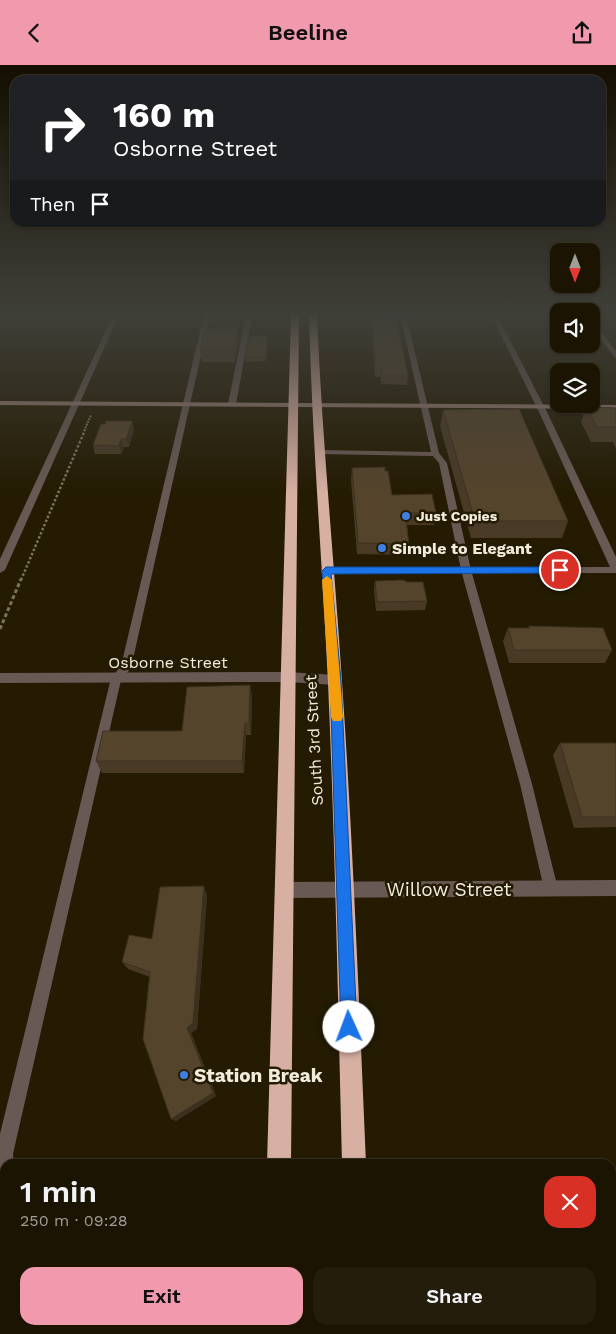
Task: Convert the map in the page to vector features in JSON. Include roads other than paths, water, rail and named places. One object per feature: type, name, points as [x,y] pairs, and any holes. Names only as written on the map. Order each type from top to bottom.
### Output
[{"type":"highway","name":"South 3rd Street","points":[[279,1159],[293,374]]},
{"type":"highway","name":"South 3rd Street","points":[[315,374],[326,571],[335,680],[345,890],[354,1159]]},
{"type":"main road","points":[[0,403],[616,407]]},
{"type":"street","points":[[0,570],[90,374]]},
{"type":"street","points":[[326,571],[616,569],[524,374]]},
{"type":"street","name":"Osborne Street","points":[[0,679],[288,677],[335,680]]},
{"type":"street","name":"Willow Street","points":[[283,891],[616,888]]},
{"type":"lane","points":[[4,1159],[4,1154],[116,678],[126,668],[194,374]]},
{"type":"lane","points":[[232,404],[238,374]]},
{"type":"lane","points":[[418,374],[435,454],[443,463],[466,570],[526,784],[551,889]]},
{"type":"lane","points":[[319,452],[435,454]]},
{"type":"place","name":"Just Copies","points":[[406,516]]},
{"type":"place","name":"Simple to Elegant","points":[[382,548]]},
{"type":"place","name":"Station Break","points":[[184,1075]]}]
